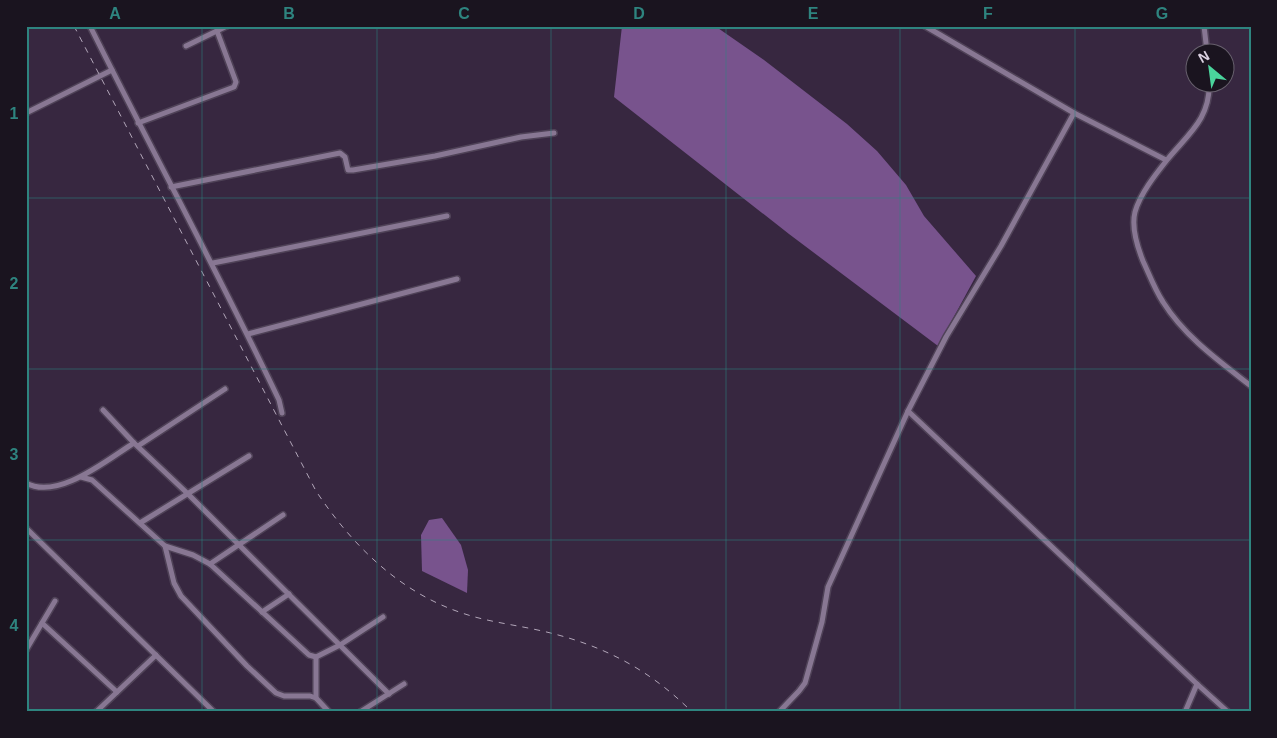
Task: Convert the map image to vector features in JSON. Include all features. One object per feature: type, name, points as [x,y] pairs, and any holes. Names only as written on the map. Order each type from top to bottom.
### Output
[{"type":"street","points":[[90,26],[171,187],[213,263],[279,400],[282,413]]},
{"type":"street","points":[[186,46],[227,26]]},
{"type":"street","points":[[925,26],[1074,113],[1166,160]]},
{"type":"street","points":[[1204,26],[1206,42]]},
{"type":"street","points":[[138,123],[234,87],[236,82],[217,31]]},
{"type":"street","points":[[26,113],[112,70]]},
{"type":"street","points":[[1210,92],[1206,111],[1190,134],[1166,160],[1141,197],[1136,211],[1134,228],[1138,247],[1163,302],[1196,342],[1251,386]]},
{"type":"street","points":[[779,712],[805,682],[822,622],[828,587],[908,411],[946,337],[1001,246],[1074,113]]},
{"type":"street","points":[[171,187],[340,153],[345,157],[348,170],[352,170],[436,156],[521,137],[554,133]]},
{"type":"street","points":[[213,263],[447,216]]},
{"type":"street","points":[[248,334],[457,279]]},
{"type":"street","points":[[26,484],[44,488],[81,477],[225,389]]},
{"type":"street","points":[[103,410],[389,694]]},
{"type":"street","points":[[908,411],[1196,684],[1228,712]]},
{"type":"street","points":[[140,523],[249,456]]},
{"type":"street","points":[[81,477],[92,480],[165,546],[193,555],[210,564],[307,654],[316,657],[383,617]]},
{"type":"street","points":[[210,564],[283,515]]},
{"type":"street","points":[[26,528],[214,712]]},
{"type":"street","points":[[165,546],[174,583],[181,596],[247,666],[276,693],[284,696],[310,696],[316,698],[329,712]]},
{"type":"street","points":[[262,612],[289,594]]},
{"type":"street","points":[[26,650],[55,601]]},
{"type":"street","points":[[42,623],[117,692]]},
{"type":"street","points":[[96,712],[156,655]]},
{"type":"street","points":[[316,657],[316,698]]},
{"type":"street","points":[[360,712],[404,684]]},
{"type":"street","points":[[1186,712],[1196,684]]},
{"type":"shaded area","points":[[622,26],[715,26],[764,60],[847,124],[877,151],[906,185],[924,216],[976,276],[938,346],[789,234],[614,97]]},
{"type":"shaded area","points":[[442,518],[461,545],[468,570],[467,593],[422,571],[421,535],[429,520]]},
{"type":"railway","points":[[74,26],[316,491],[361,548],[398,579],[418,593],[439,604],[471,616],[556,634],[619,658],[657,681],[692,712]]}]
